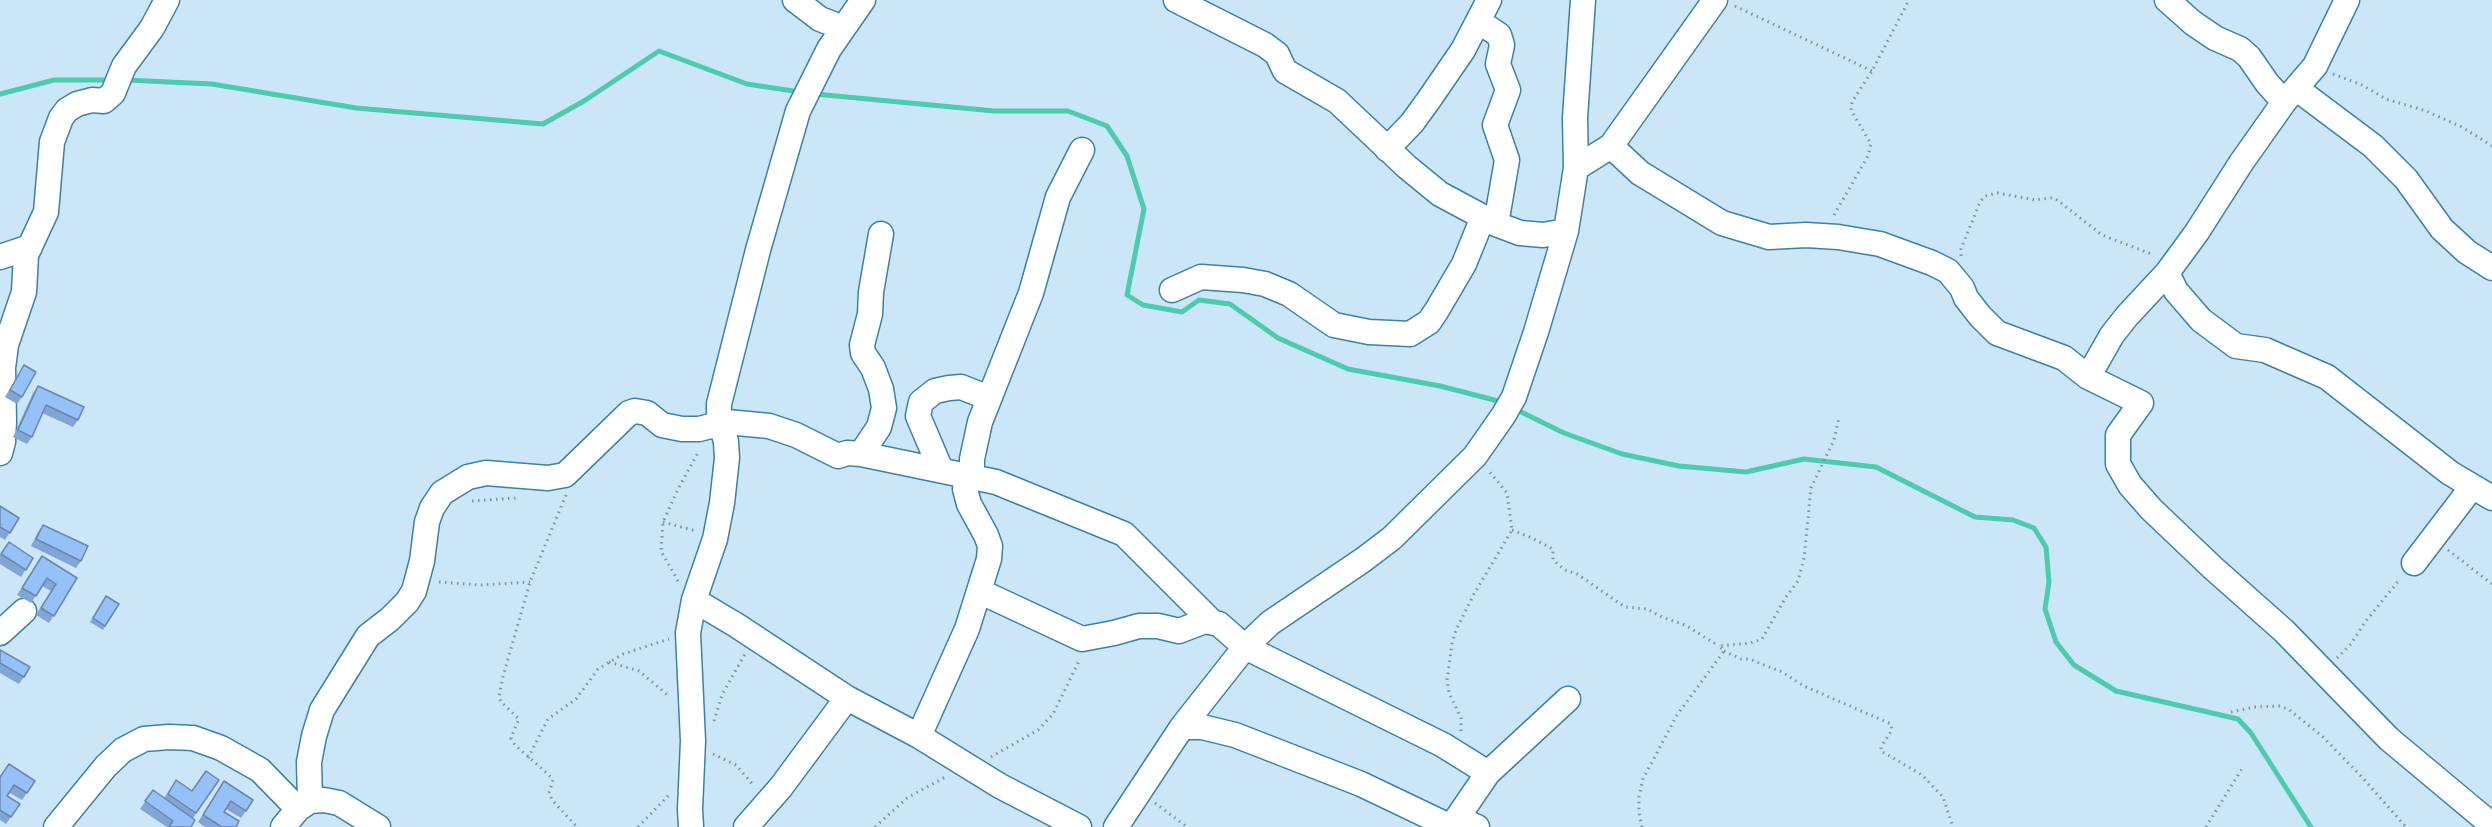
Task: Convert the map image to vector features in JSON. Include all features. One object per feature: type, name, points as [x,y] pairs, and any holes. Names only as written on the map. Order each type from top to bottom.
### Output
[{"type":"street","points":[[0,453],[4,421],[3,368],[6,345],[24,292],[24,265],[46,212],[52,142],[61,118],[68,110],[77,104],[108,99],[116,87],[124,66],[152,28],[167,0]]},
{"type":"street","points":[[795,0],[820,19],[833,24],[839,34]]},
{"type":"street","points":[[691,827],[692,771],[700,731],[688,633],[694,600],[715,539],[727,458],[714,425],[779,172],[806,93],[839,34],[863,0]]},
{"type":"street","points":[[1176,0],[1265,45],[1277,54],[1285,70],[1337,101],[1440,194],[1490,221],[1520,233],[1543,235],[1566,231]]},
{"type":"street","points":[[1387,148],[1412,123],[1428,101],[1462,50],[1489,0]]},
{"type":"street","points":[[1116,827],[1182,727],[1245,647],[1270,623],[1363,561],[1392,538],[1475,456],[1509,407],[1536,332],[1566,231],[1576,168],[1575,118],[1583,0]]},
{"type":"street","points":[[2166,0],[2195,12],[2215,38],[2240,49],[2290,96],[2373,146],[2406,179],[2442,229],[2466,252],[2492,268]]},
{"type":"street","points":[[2088,376],[2112,335],[2167,273],[2197,232],[2234,173],[2314,66],[2347,0]]},
{"type":"street","points":[[1576,168],[1611,146],[1724,2]]},
{"type":"street","points":[[1172,290],[1201,277],[1243,280],[1265,284],[1289,294],[1334,325],[1369,332],[1410,334],[1429,322],[1490,221],[1507,160],[1495,125],[1508,90],[1498,64],[1502,45],[1499,35],[1478,21]]},
{"type":"street","points":[[1611,146],[1640,173],[1722,223],[1769,237],[1838,237],[1880,244],[1915,256],[1948,272],[1962,288],[1966,298],[1980,316],[1997,333],[2064,358],[2088,376],[2141,402],[2118,435],[2118,464],[2130,485],[2151,509],[2239,593],[2284,631],[2389,739],[2492,825]]},
{"type":"street","points":[[919,736],[967,629],[989,559],[990,546],[979,519],[969,504],[965,489],[978,432],[989,398],[1031,293],[1058,197],[1082,150]]},
{"type":"street","points":[[861,454],[879,427],[884,408],[881,389],[873,368],[863,353],[862,345],[870,314],[871,292],[881,234]]},
{"type":"street","points":[[0,257],[30,247]]},
{"type":"street","points":[[2167,273],[2176,291],[2201,320],[2236,346],[2265,350],[2327,377],[2450,473],[2482,492],[2433,538],[2414,563]]},
{"type":"street","points":[[941,470],[918,416],[921,402],[935,391],[961,387],[989,398]]},
{"type":"street","points":[[283,827],[304,805],[309,762],[322,710],[368,636],[407,602],[419,579],[427,522],[432,508],[442,493],[468,477],[486,473],[548,478],[565,475],[629,413],[635,411],[647,413],[662,425],[692,430],[714,425],[751,422],[796,435],[838,456],[847,453],[861,454],[969,476],[1029,494],[1124,534],[1212,622],[1226,628],[1245,647],[1443,745],[1488,773]]},
{"type":"street","points":[[979,591],[1082,639],[1139,626],[1179,631],[1195,623],[1212,622]]},
{"type":"street","points":[[694,600],[847,698],[919,736],[1028,802],[1079,827]]},
{"type":"street","points":[[0,633],[24,611]]},
{"type":"street","points":[[746,827],[769,802],[847,698]]},
{"type":"street","points":[[1182,727],[1202,727],[1235,735],[1459,825],[1488,773],[1568,699]]},
{"type":"street","points":[[56,827],[106,766],[123,750],[144,739],[161,737],[194,738],[221,748],[260,770],[304,805],[339,803],[378,827]]},
{"type":"path","points":[[1838,237],[1834,213],[1868,156],[1871,144],[1851,110],[1852,102],[1872,71],[1909,0]]},
{"type":"path","points":[[1724,2],[1822,45],[1872,71]]},
{"type":"path","points":[[2314,66],[2362,86],[2386,99],[2426,111],[2462,127],[2492,146]]},
{"type":"path","points":[[1962,288],[1961,249],[1980,202],[1985,196],[1998,193],[2035,200],[2051,198],[2056,200],[2102,235],[2124,242],[2162,260],[2167,273]]},
{"type":"path","points":[[1719,646],[1751,643],[1762,639],[1798,581],[1803,565],[1810,517],[1811,488],[1834,440],[1839,418]]},
{"type":"path","points":[[694,600],[677,580],[661,551],[663,522],[678,489],[714,425]]},
{"type":"path","points":[[1463,757],[1460,743],[1461,718],[1448,686],[1448,666],[1452,644],[1456,630],[1474,594],[1512,530],[1507,493],[1475,456]]},
{"type":"path","points":[[568,491],[530,582],[499,697],[501,702],[519,719],[511,738],[528,758],[553,780],[549,793],[552,800],[578,827]]},
{"type":"path","points":[[464,502],[501,500],[525,495]]},
{"type":"path","points":[[554,499],[563,501]]},
{"type":"path","points":[[663,522],[715,539]]},
{"type":"path","points":[[1512,530],[1553,549],[1553,560],[1565,570],[1577,574],[1625,607],[1647,609],[1685,625],[1724,651],[1782,672],[1804,686],[1891,724],[1892,730],[1881,747],[1881,751],[1922,775],[1943,797],[1953,827]]},
{"type":"path","points":[[2433,538],[2492,584]]},
{"type":"path","points":[[2321,669],[2351,644],[2364,622],[2414,563]]},
{"type":"path","points":[[419,579],[480,585],[530,582]]},
{"type":"path","points":[[528,758],[548,719],[576,699],[598,669],[607,662],[645,645],[688,633]]},
{"type":"path","points":[[700,731],[742,661],[753,636]]},
{"type":"path","points":[[875,827],[907,798],[968,766],[990,758],[1038,730],[1053,714],[1093,637]]},
{"type":"path","points":[[1642,827],[1639,796],[1652,759],[1677,715],[1724,651]]},
{"type":"path","points":[[607,662],[639,671],[652,680],[769,802]]},
{"type":"path","points":[[2231,712],[2279,706],[2288,709],[2315,730],[2361,776],[2406,827]]},
{"type":"path","points":[[2206,827],[2243,767]]},
{"type":"path","points":[[638,827],[692,771]]},
{"type":"path","points":[[1138,792],[1187,827]]},
{"type":"building","points":[[24,365],[36,372],[22,397],[10,390]]},
{"type":"building","points":[[38,386],[84,407],[78,420],[46,405],[32,437],[18,430]]},
{"type":"building","points":[[0,506],[19,518],[10,533],[0,527]]},
{"type":"building","points":[[43,525],[88,546],[81,561],[36,539]]},
{"type":"building","points":[[9,542],[33,558],[26,570],[1,554]]},
{"type":"building","points":[[42,556],[77,578],[54,616],[41,608],[56,584],[47,578],[36,596],[22,588]]},
{"type":"building","points":[[106,596],[119,604],[105,626],[93,618]]},
{"type":"building","points":[[0,650],[30,667],[24,677],[0,663]]},
{"type":"building","points":[[9,764],[35,781],[27,793],[14,785],[7,796],[20,804],[11,817],[0,810],[0,777]]},
{"type":"building","points":[[206,771],[219,780],[196,813],[168,794],[176,780],[192,791]]},
{"type":"building","points":[[224,781],[253,800],[246,811],[231,801],[224,812],[239,821],[236,827],[222,827],[203,815]]},
{"type":"building","points":[[153,790],[195,820],[191,827],[169,827],[173,821],[145,801]]},
{"type":"waterway","points":[[126,80],[212,84],[356,108],[543,124],[584,101],[659,51],[747,84],[800,92]]},
{"type":"waterway","points":[[0,94],[54,80],[110,80]]},
{"type":"waterway","points":[[815,94],[994,111],[1068,111],[1107,126],[1127,156],[1144,209],[1127,295],[1143,305],[1182,312],[1199,300],[1230,304],[1278,338],[1348,369],[1440,386],[1502,402]]},
{"type":"waterway","points":[[1513,408],[1564,433],[1622,454],[1679,466],[1746,472],[1804,459],[1876,467],[1975,517],[2013,520],[2034,528],[2046,547],[2049,582],[2045,609],[2056,642],[2074,665],[2116,691],[2238,719],[2251,733],[2311,827]]}]
